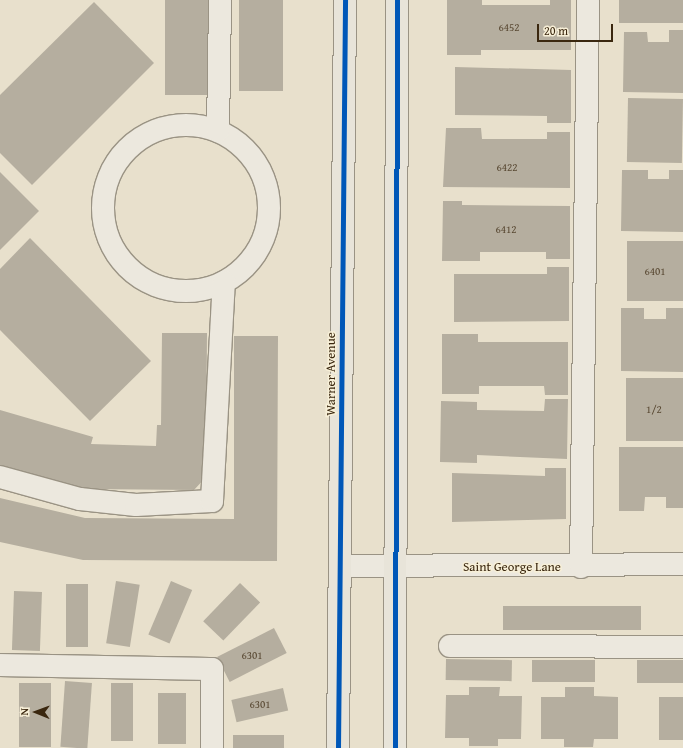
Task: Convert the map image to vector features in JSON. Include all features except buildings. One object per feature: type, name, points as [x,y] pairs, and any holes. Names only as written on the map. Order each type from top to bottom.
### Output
[{"type":"main road","name":"Warner Avenue","points":[[338,748],[345,0]]},
{"type":"main road","points":[[395,748],[397,566],[397,0]]},
{"type":"street","points":[[218,131],[220,0]]},
{"type":"street","points":[[581,567],[588,0]]},
{"type":"street","points":[[191,125],[218,131],[230,136],[258,166],[266,186],[269,210],[266,232],[256,252],[224,282],[198,291],[177,290],[144,280],[123,262],[116,251],[109,239],[103,212],[106,184],[119,159],[138,140],[164,128],[191,125]]},
{"type":"street","points":[[0,477],[80,500],[136,505],[212,501],[224,282]]},
{"type":"street","name":"Saint George Lane","points":[[340,566],[581,567],[683,564]]},
{"type":"street","points":[[450,646],[683,647]]},
{"type":"street","points":[[0,665],[212,669],[212,748]]},
{"type":"cycle path","points":[[338,748],[345,0]]},
{"type":"cycle path","points":[[395,748],[397,0]]}]
